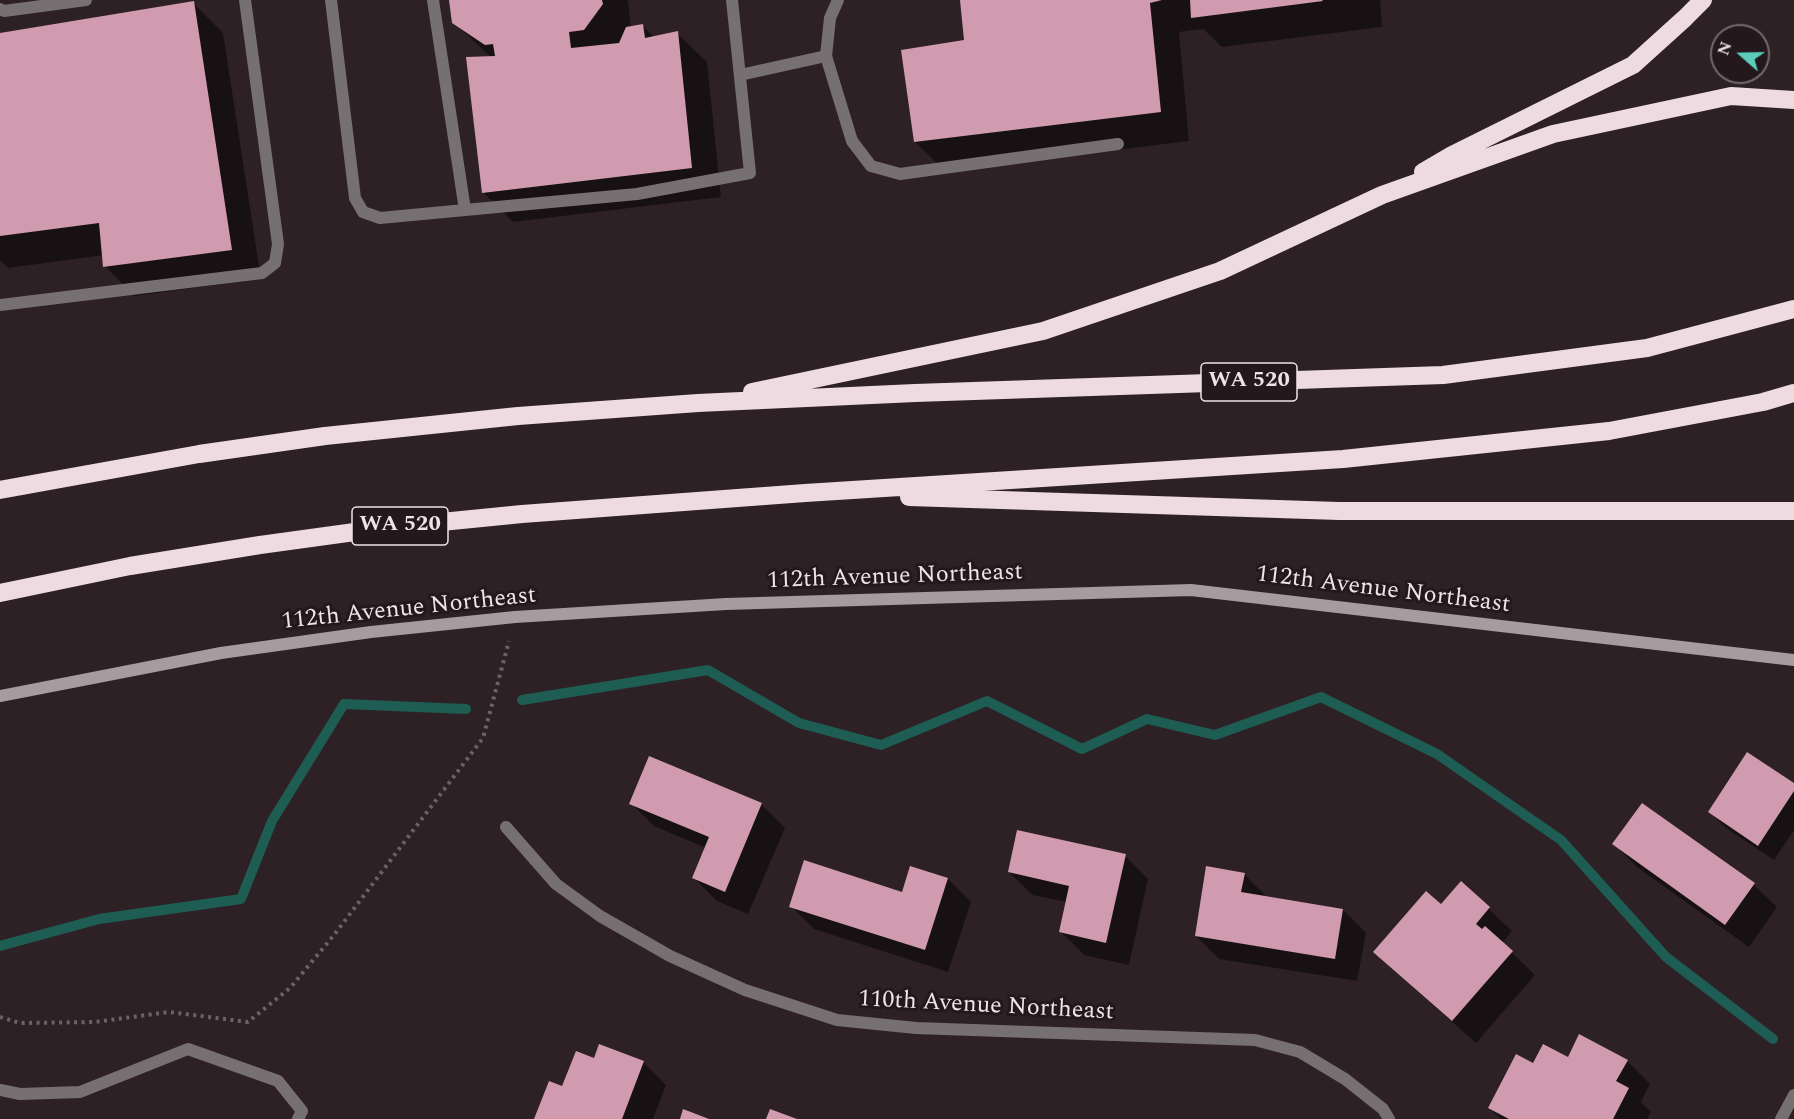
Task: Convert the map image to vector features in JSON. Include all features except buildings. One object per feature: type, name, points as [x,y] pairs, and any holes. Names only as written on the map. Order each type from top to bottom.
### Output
[{"type":"highway","points":[[698,403],[1043,331],[1220,271],[1382,195],[1452,155],[1632,65],[1702,0]]},
{"type":"highway","points":[[1382,195],[1553,134],[1731,96],[1794,100]]},
{"type":"highway","name":"WA 520","points":[[0,490],[199,454],[325,436],[508,417],[698,403],[1443,375],[1647,348],[1794,309]]},
{"type":"highway","name":"WA 520","points":[[0,593],[130,566],[260,544],[391,527],[522,514],[805,493],[1343,459],[1609,431],[1763,402],[1794,393]]},
{"type":"highway","points":[[805,493],[1339,511],[1794,511]]},
{"type":"main road","name":"112th Avenue Northeast","points":[[0,696],[220,653],[371,632],[515,617],[726,604],[1191,590],[1794,660]]},
{"type":"street","points":[[0,9],[4,11],[86,0]]},
{"type":"street","points":[[0,305],[262,273],[275,263],[278,244],[244,0]]},
{"type":"street","points":[[331,0],[355,198],[363,212],[380,218],[637,194],[750,173],[732,0]]},
{"type":"street","points":[[433,0],[465,210]]},
{"type":"street","points":[[838,0],[830,18],[826,56],[852,141],[871,166],[900,174],[1118,144]]},
{"type":"street","points":[[740,75],[826,56]]},
{"type":"street","name":"110th Avenue Northeast","points":[[506,826],[556,884],[600,916],[670,956],[765,997],[837,1020],[916,1028],[1255,1040],[1300,1052],[1345,1079],[1383,1109],[1389,1119]]},
{"type":"street","points":[[0,1089],[20,1094],[80,1092],[188,1049],[278,1082],[302,1111],[298,1119]]},
{"type":"street","points":[[1781,1119],[1794,1095]]},
{"type":"path","points":[[0,1017],[20,1023],[95,1022],[169,1012],[248,1022],[290,988],[334,935],[483,738],[515,617]]},
{"type":"waterway","points":[[522,700],[708,670],[799,723],[881,745],[987,701],[1082,749],[1147,719],[1215,735],[1321,697],[1437,754],[1561,840],[1666,957],[1773,1039]]},
{"type":"waterway","points":[[0,946],[99,919],[241,899],[272,821],[344,704],[466,709]]}]
